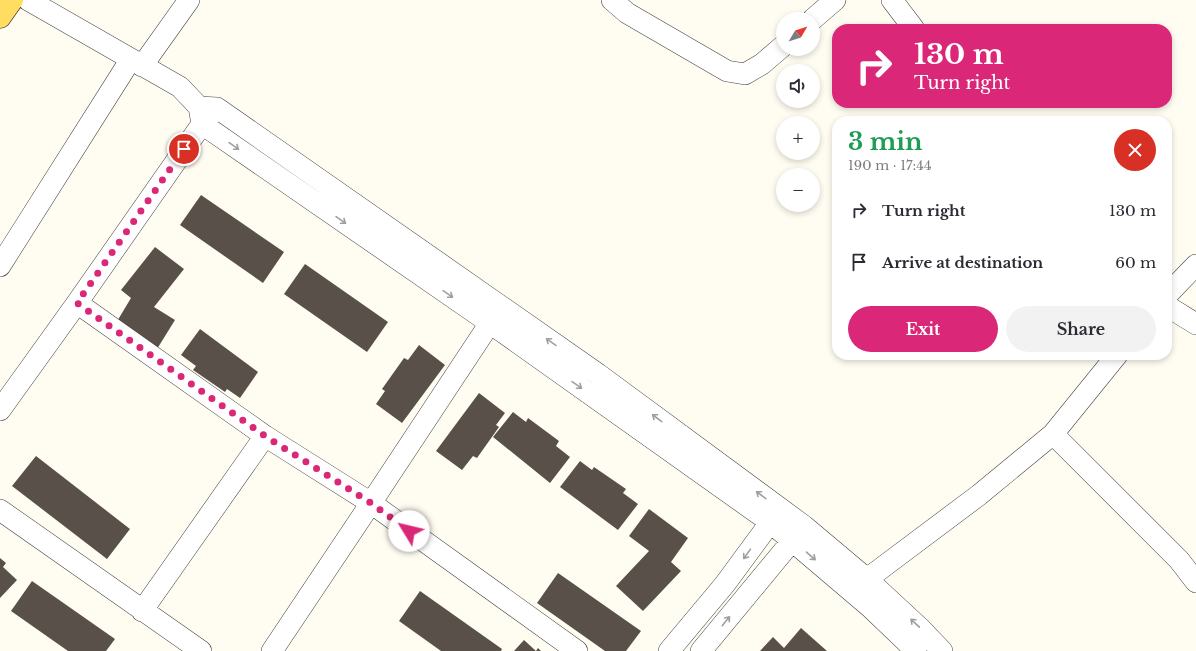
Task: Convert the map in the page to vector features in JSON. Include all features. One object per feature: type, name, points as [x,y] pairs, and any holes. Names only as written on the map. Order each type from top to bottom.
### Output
[{"type":"main road","points":[[0,17],[12,0]]},
{"type":"street","points":[[28,0],[180,87],[206,113],[495,314],[798,533],[867,579],[921,629],[942,651]]},
{"type":"street","points":[[0,266],[136,62],[189,0]]},
{"type":"street","points":[[612,0],[627,13],[727,71],[745,74],[762,64],[776,52]]},
{"type":"street","points":[[820,13],[835,0]]},
{"type":"street","points":[[892,0],[910,24]]},
{"type":"street","points":[[0,410],[77,303],[206,113]]},
{"type":"street","points":[[1172,290],[1196,265]]},
{"type":"street","points":[[77,303],[265,436],[371,503],[576,651]]},
{"type":"street","points":[[1172,309],[1196,324]]},
{"type":"street","points":[[272,651],[495,314]]},
{"type":"street","points":[[867,579],[979,495],[1053,434],[1113,360]]},
{"type":"street","points":[[1053,434],[1178,560],[1196,582]]},
{"type":"street","points":[[142,610],[265,436]]},
{"type":"street","points":[[0,510],[201,651]]},
{"type":"street","points":[[669,651],[725,584],[775,516]]},
{"type":"street","points":[[701,651],[798,533]]},
{"type":"street","points":[[798,533],[870,607],[916,651]]},
{"type":"building","points":[[201,195],[284,252],[263,283],[180,225]]},
{"type":"building","points":[[155,247],[184,269],[154,307],[175,320],[157,349],[116,323],[131,298],[121,290]]},
{"type":"building","points":[[305,264],[388,322],[367,352],[284,294]]},
{"type":"building","points":[[200,329],[258,372],[240,398],[227,389],[225,392],[193,370],[196,366],[181,355]]},
{"type":"building","points":[[419,345],[445,365],[402,423],[376,404],[385,391],[382,389],[404,358],[408,360]]},
{"type":"building","points":[[479,393],[505,413],[496,425],[499,427],[477,458],[473,456],[462,470],[436,451]]},
{"type":"building","points":[[513,412],[526,422],[528,418],[559,441],[556,446],[570,457],[550,483],[493,437]]},
{"type":"building","points":[[36,456],[130,529],[107,559],[12,486]]},
{"type":"building","points":[[580,461],[592,470],[594,467],[626,489],[623,493],[638,504],[618,530],[560,487]]},
{"type":"building","points":[[649,509],[688,538],[671,562],[681,571],[643,611],[616,586],[649,551],[629,536]]},
{"type":"building","points":[[0,558],[6,563],[3,567],[17,580],[0,598]]},
{"type":"building","points":[[558,573],[641,631],[626,651],[605,651],[537,603]]},
{"type":"building","points":[[32,581],[115,639],[106,651],[68,651],[11,611]]},
{"type":"building","points":[[420,591],[502,649],[501,651],[441,651],[399,621]]},
{"type":"building","points":[[801,628],[827,651],[760,651],[773,637],[784,648]]},
{"type":"building","points":[[524,640],[536,651],[514,651]]},
{"type":"route","points":[[184,149],[77,303],[265,436],[371,503],[409,531]]}]
